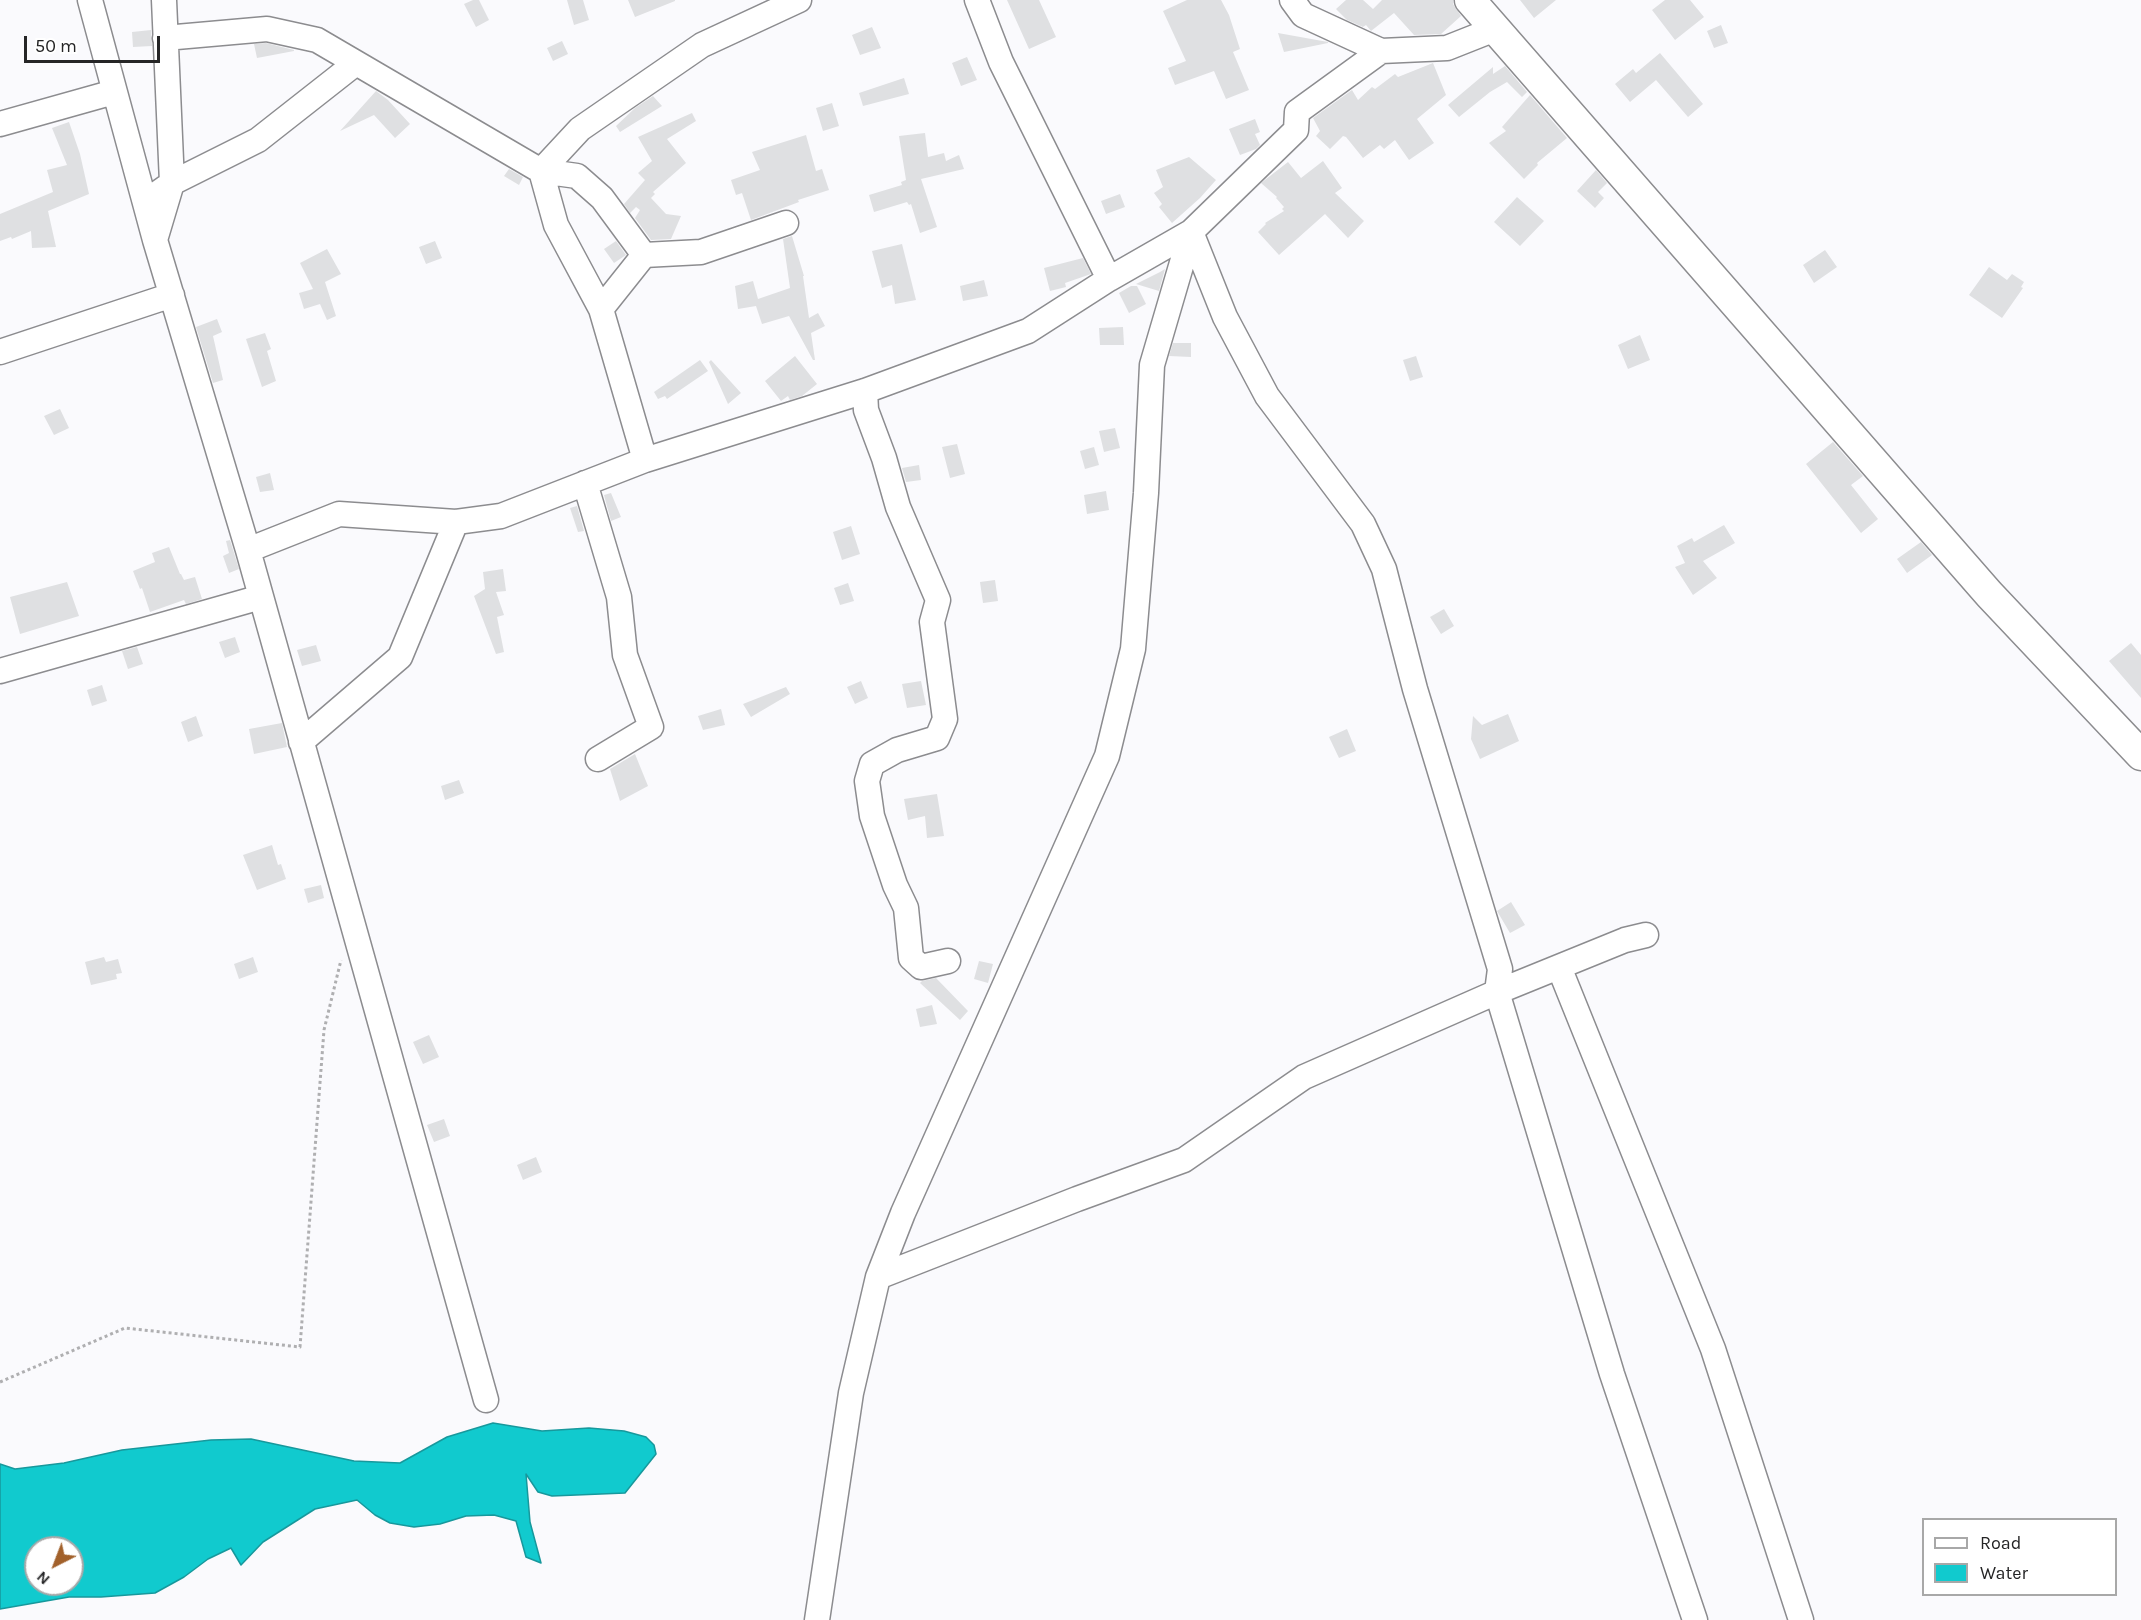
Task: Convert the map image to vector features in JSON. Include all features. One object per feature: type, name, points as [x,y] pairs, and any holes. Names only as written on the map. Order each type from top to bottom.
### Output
[{"type":"main road","points":[[1470,0],[1989,594],[2141,755]]},
{"type":"street","points":[[90,0],[155,240],[248,550],[486,1400]]},
{"type":"street","points":[[155,240],[172,183],[164,0]]},
{"type":"street","points":[[541,171],[580,129],[702,45],[799,0]]},
{"type":"street","points":[[977,0],[1001,62],[1109,279]]},
{"type":"street","points":[[1292,0],[1303,15],[1381,51],[1447,48],[1495,29]]},
{"type":"street","points":[[165,38],[267,28],[317,40],[541,171],[577,176],[602,198],[644,255]]},
{"type":"street","points":[[248,550],[339,514],[456,522],[501,516],[645,460],[865,391],[1028,331],[1109,279],[1191,232],[1296,130],[1297,112],[1381,51]]},
{"type":"street","points":[[145,202],[172,183],[258,140],[356,63]]},
{"type":"street","points":[[0,124],[114,92]]},
{"type":"street","points":[[541,171],[556,225],[601,309],[645,460]]},
{"type":"street","points":[[601,309],[644,255],[701,252],[786,223]]},
{"type":"street","points":[[1191,232],[1225,317],[1267,396],[1364,524],[1384,569],[1415,689],[1500,969],[1497,992],[1612,1374],[1695,1620]]},
{"type":"street","points":[[817,1620],[851,1393],[878,1277],[903,1214],[1107,756],[1133,649],[1146,493],[1152,365],[1191,232]]},
{"type":"street","points":[[0,352],[172,295]]},
{"type":"street","points":[[865,391],[866,410],[884,458],[898,507],[938,600],[932,622],[945,719],[937,738],[897,750],[872,764],[867,781],[872,816],[895,885],[906,908],[911,958],[921,967],[948,961]]},
{"type":"street","points":[[585,483],[619,597],[625,655],[651,728],[598,759]]},
{"type":"street","points":[[302,742],[400,657],[456,522]]},
{"type":"street","points":[[0,671],[261,597]]},
{"type":"street","points":[[878,1277],[1077,1198],[1184,1160],[1304,1077],[1497,992],[1625,940],[1646,935]]},
{"type":"street","points":[[1559,967],[1713,1349],[1801,1620]]},
{"type":"path","points":[[0,1383],[125,1328],[300,1347],[324,1030],[343,951]]},
{"type":"water","points":[[493,1423],[542,1431],[589,1428],[624,1431],[646,1437],[654,1445],[656,1454],[625,1493],[552,1496],[538,1492],[526,1474],[530,1522],[541,1563],[526,1557],[516,1521],[494,1515],[466,1516],[440,1524],[414,1527],[390,1523],[375,1515],[357,1500],[315,1509],[263,1542],[241,1565],[231,1548],[208,1559],[184,1577],[155,1593],[69,1597],[0,1609],[0,1464],[15,1469],[64,1463],[122,1450],[211,1440],[251,1439],[354,1461],[400,1463],[447,1437]]},
{"type":"building","points":[[479,0],[489,20],[476,27],[464,4]]},
{"type":"building","points":[[567,0],[583,0],[589,20],[574,25]]},
{"type":"building","points":[[628,0],[675,0],[675,1],[635,17]]},
{"type":"building","points":[[1007,0],[1039,0],[1056,37],[1029,49]]},
{"type":"building","points":[[1187,0],[1221,0],[1229,15],[1240,49],[1233,52],[1249,90],[1226,99],[1214,71],[1175,85],[1168,68],[1186,61],[1163,11]]},
{"type":"building","points":[[1346,0],[1363,0],[1373,9],[1382,0],[1453,0],[1461,16],[1441,34],[1414,35],[1394,13],[1371,31],[1366,25],[1363,27],[1347,20],[1336,9]]},
{"type":"building","points":[[1520,0],[1556,0],[1534,18]]},
{"type":"building","points":[[1665,0],[1690,0],[1704,17],[1675,40],[1652,10]]},
{"type":"building","points":[[1721,25],[1728,43],[1714,48],[1707,31]]},
{"type":"building","points":[[872,27],[881,48],[860,55],[852,35]]},
{"type":"building","points":[[151,30],[152,46],[133,47],[132,32]]},
{"type":"building","points":[[1278,33],[1328,42],[1328,43],[1284,52]]},
{"type":"building","points":[[562,41],[568,54],[553,61],[547,48]]},
{"type":"building","points":[[266,43],[294,51],[257,58],[254,44]]},
{"type":"building","points":[[1660,53],[1703,104],[1688,117],[1656,80],[1630,102],[1615,84],[1633,69],[1636,73]]},
{"type":"building","points":[[967,57],[977,80],[961,86],[952,63]]},
{"type":"building","points":[[1433,63],[1446,95],[1417,119],[1434,143],[1409,160],[1395,140],[1384,149],[1380,145],[1363,158],[1346,137],[1343,136],[1330,149],[1316,136],[1320,131],[1313,118],[1352,90],[1358,100],[1372,87],[1375,89],[1395,74],[1398,77]]},
{"type":"building","points":[[1505,66],[1527,92],[1522,97],[1507,82],[1490,92],[1459,117],[1448,105],[1493,67],[1493,74]]},
{"type":"building","points":[[904,78],[909,94],[863,106],[859,93]]},
{"type":"building","points":[[376,91],[388,100],[410,124],[395,138],[374,115],[340,131]]},
{"type":"building","points":[[1530,95],[1567,138],[1537,163],[1538,165],[1524,179],[1489,143],[1506,131],[1502,127]]},
{"type":"building","points":[[653,96],[662,106],[620,132],[616,126],[635,108]]},
{"type":"building","points":[[832,103],[839,126],[823,131],[816,108]]},
{"type":"building","points":[[692,113],[696,121],[667,139],[686,163],[653,192],[655,194],[651,198],[666,214],[681,216],[671,239],[651,240],[635,218],[640,210],[636,207],[630,213],[624,204],[645,180],[638,173],[652,161],[638,137]]},
{"type":"building","points":[[1255,119],[1260,132],[1255,134],[1260,145],[1240,155],[1229,129]]},
{"type":"building","points":[[69,122],[80,154],[89,194],[48,211],[56,247],[32,248],[31,231],[0,241],[0,214],[53,192],[47,170],[67,165],[52,128]]},
{"type":"building","points":[[925,133],[928,157],[944,153],[946,161],[959,155],[964,169],[921,179],[937,227],[920,233],[911,204],[907,202],[874,212],[869,195],[902,185],[901,182],[906,180],[899,136]]},
{"type":"building","points":[[806,135],[816,171],[822,169],[829,190],[751,220],[742,193],[736,195],[731,180],[760,170],[752,152]]},
{"type":"building","points":[[1189,157],[1216,180],[1172,223],[1159,207],[1162,204],[1154,193],[1163,187],[1156,170]]},
{"type":"building","points":[[1323,161],[1342,188],[1335,193],[1364,221],[1348,238],[1325,214],[1279,255],[1258,232],[1265,223],[1284,211],[1282,209],[1284,207],[1277,197],[1261,183],[1288,162],[1301,178]]},
{"type":"building","points":[[509,169],[523,177],[519,185],[504,176]]},
{"type":"building","points":[[1596,170],[1607,183],[1598,192],[1604,198],[1595,208],[1577,191]]},
{"type":"building","points":[[1120,194],[1125,207],[1106,214],[1101,201]]},
{"type":"building","points":[[1517,197],[1544,221],[1520,246],[1494,222]]},
{"type":"building","points":[[792,236],[804,276],[809,318],[818,313],[825,326],[811,333],[815,360],[789,316],[762,324],[756,306],[738,309],[735,286],[753,281],[758,299],[790,288],[783,239]]},
{"type":"building","points":[[435,241],[442,258],[426,264],[419,247]]},
{"type":"building","points":[[616,241],[626,255],[614,263],[604,249]]},
{"type":"building","points":[[902,244],[916,300],[895,304],[892,285],[882,288],[872,251]]},
{"type":"building","points":[[327,249],[341,274],[325,282],[336,316],[327,320],[320,304],[304,309],[299,293],[313,289],[300,263]]},
{"type":"building","points":[[1825,250],[1837,267],[1814,283],[1803,265]]},
{"type":"building","points":[[1083,258],[1091,274],[1065,283],[1066,287],[1050,291],[1044,268]]},
{"type":"building","points":[[1989,267],[2007,280],[2012,274],[2024,282],[2021,287],[2023,288],[2002,318],[1969,295]]},
{"type":"building","points":[[1165,269],[1159,291],[1136,284],[1160,272]]},
{"type":"building","points":[[984,280],[988,296],[963,301],[960,286]]},
{"type":"building","points":[[1131,286],[1137,286],[1146,304],[1129,313],[1119,293]]},
{"type":"building","points":[[217,319],[222,332],[213,336],[223,380],[213,383],[196,327]]},
{"type":"building","points":[[1123,327],[1124,345],[1100,345],[1099,328]]},
{"type":"building","points":[[265,333],[271,349],[267,351],[276,381],[262,387],[246,339]]},
{"type":"building","points":[[1640,335],[1650,360],[1628,369],[1618,345]]},
{"type":"building","points":[[1173,343],[1191,343],[1191,357],[1169,356]]},
{"type":"building","points":[[795,356],[817,384],[802,396],[790,400],[788,396],[781,401],[765,381]]},
{"type":"building","points":[[1416,356],[1423,377],[1410,381],[1403,360]]},
{"type":"building","points":[[700,360],[708,371],[667,399],[665,396],[658,399],[654,392]]},
{"type":"building","points":[[711,360],[741,393],[728,404],[709,362]]},
{"type":"building","points":[[60,409],[69,428],[54,435],[44,416]]},
{"type":"building","points":[[1115,428],[1120,448],[1104,452],[1099,431]]},
{"type":"building","points":[[1833,442],[1863,476],[1851,485],[1878,519],[1861,533],[1806,464]]},
{"type":"building","points":[[957,444],[965,474],[950,478],[942,447]]},
{"type":"building","points":[[1094,447],[1099,465],[1085,469],[1080,451]]},
{"type":"building","points":[[919,465],[921,480],[906,482],[902,468]]},
{"type":"building","points":[[270,473],[274,490],[260,492],[256,477]]},
{"type":"building","points":[[1106,491],[1109,510],[1087,514],[1084,495]]},
{"type":"building","points":[[611,493],[621,517],[611,521],[604,495]]},
{"type":"building","points":[[577,506],[584,531],[578,532],[570,508]]},
{"type":"building","points":[[1724,525],[1735,543],[1703,561],[1717,578],[1693,595],[1675,567],[1685,563],[1677,546],[1692,538],[1694,542]]},
{"type":"building","points":[[851,526],[860,554],[842,560],[833,532]]},
{"type":"building","points":[[230,540],[239,569],[229,573],[223,556],[229,553],[226,541]]},
{"type":"building","points":[[1921,542],[1932,555],[1907,573],[1897,559]]},
{"type":"building","points":[[169,547],[184,580],[195,577],[202,599],[186,604],[184,600],[150,612],[142,588],[140,589],[133,571],[155,562],[152,553]]},
{"type":"building","points":[[503,569],[506,591],[496,592],[504,615],[497,617],[504,652],[496,654],[474,596],[485,589],[483,572]]},
{"type":"building","points":[[995,580],[998,601],[983,603],[980,582]]},
{"type":"building","points":[[67,582],[79,616],[20,634],[10,597]]},
{"type":"building","points":[[848,583],[854,601],[840,605],[834,588]]},
{"type":"building","points":[[1444,609],[1454,626],[1441,634],[1430,617]]},
{"type":"building","points":[[235,637],[240,652],[225,658],[219,642]]},
{"type":"building","points":[[2131,643],[2141,655],[2141,698],[2109,661]]},
{"type":"building","points":[[316,645],[321,661],[302,666],[297,650]]},
{"type":"building","points":[[137,647],[143,664],[128,669],[122,651]]},
{"type":"building","points":[[861,681],[868,698],[855,704],[847,687]]},
{"type":"building","points":[[921,681],[926,705],[907,708],[902,684]]},
{"type":"building","points":[[102,685],[107,701],[92,706],[87,690]]},
{"type":"building","points":[[786,687],[790,694],[751,717],[743,704]]},
{"type":"building","points":[[721,709],[725,725],[703,730],[698,716]]},
{"type":"building","points":[[1508,714],[1519,741],[1480,759],[1471,739],[1473,716],[1482,725]]},
{"type":"building","points":[[196,716],[203,736],[188,742],[181,722]]},
{"type":"building","points":[[282,723],[287,747],[254,754],[249,729]]},
{"type":"building","points":[[1347,729],[1356,751],[1339,758],[1329,737]]},
{"type":"building","points":[[635,754],[648,786],[620,801],[610,769]]},
{"type":"building","points":[[459,780],[464,793],[445,800],[441,786]]},
{"type":"building","points":[[937,794],[944,836],[927,838],[925,816],[908,820],[904,799]]},
{"type":"building","points":[[272,845],[278,865],[281,864],[286,879],[257,890],[243,855]]},
{"type":"building","points":[[321,885],[324,898],[308,903],[304,889]]},
{"type":"building","points":[[1511,902],[1525,925],[1510,933],[1497,911]]},
{"type":"building","points":[[104,957],[106,962],[118,959],[122,973],[116,974],[117,979],[91,985],[85,962]]},
{"type":"building","points":[[253,957],[258,972],[239,979],[234,964]]},
{"type":"building","points":[[979,961],[993,964],[988,983],[974,979]]},
{"type":"building","points":[[936,978],[968,1011],[960,1020],[920,983]]},
{"type":"building","points":[[932,1005],[937,1024],[920,1027],[916,1009]]},
{"type":"building","points":[[429,1035],[439,1057],[423,1064],[413,1042]]},
{"type":"building","points":[[444,1119],[450,1136],[434,1142],[427,1125]]},
{"type":"building","points":[[536,1157],[542,1172],[523,1180],[517,1165]]}]
